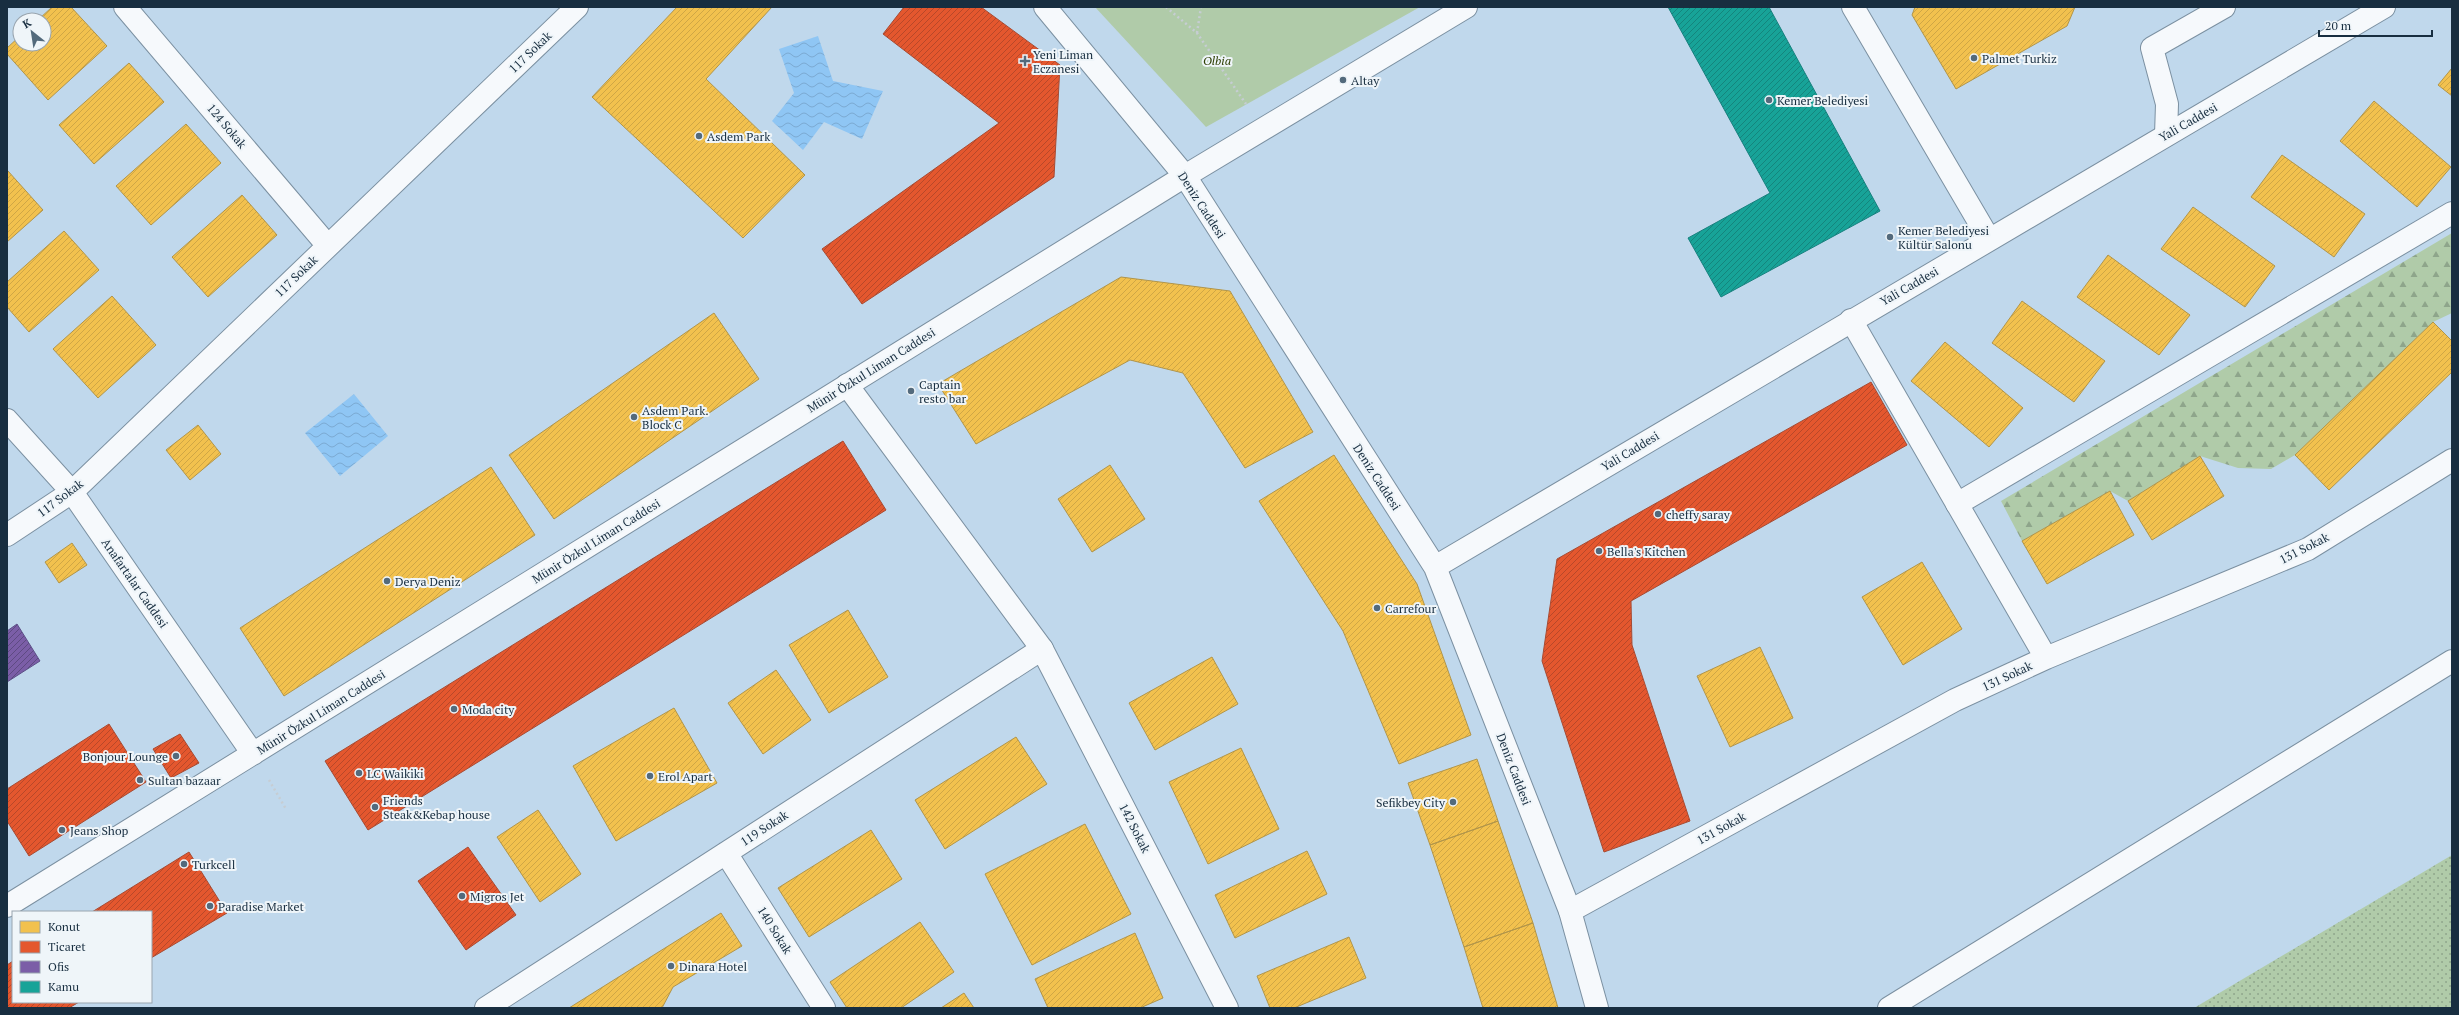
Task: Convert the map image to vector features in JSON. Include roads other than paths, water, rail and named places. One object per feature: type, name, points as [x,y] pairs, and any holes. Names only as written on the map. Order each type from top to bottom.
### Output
[{"type":"street","name":"124 Sokak","points":[[125,7],[328,246]]},
{"type":"street","name":"117 Sokak","points":[[7,536],[72,492],[577,7]]},
{"type":"street","name":"Deniz Caddesi","points":[[1045,7],[1185,176],[1435,567],[1570,911],[1597,1008]]},
{"type":"street","name":"Münir Özkul Liman Caddesi","points":[[7,906],[1185,176],[1466,7]]},
{"type":"street","points":[[1853,7],[1989,239]]},
{"type":"street","points":[[2166,134],[2167,104],[2152,48],[2224,7]]},
{"type":"street","name":"Yali Caddesi","points":[[1435,567],[2166,134],[2384,7]]},
{"type":"street","points":[[1957,504],[2452,212]]},
{"type":"street","points":[[1851,320],[2046,658]]},
{"type":"street","name":"142 Sokak","points":[[847,385],[1042,648],[1227,1008]]},
{"type":"street","name":"Anafartalar Caddesi","points":[[7,420],[72,492],[253,754]]},
{"type":"street","name":"131 Sokak","points":[[1570,911],[1955,700],[2046,658],[2308,549],[2452,460]]},
{"type":"street","name":"119 Sokak","points":[[486,1008],[1042,648]]},
{"type":"street","points":[[1889,1008],[2452,662]]},
{"type":"street","name":"140 Sokak","points":[[726,853],[824,1008]]},
{"type":"water","points":[[818,36],[833,81],[883,91],[862,139],[824,122],[803,150],[772,121],[794,93],[779,49]]},
{"type":"water","points":[[354,394],[388,436],[340,476],[305,433]]},
{"type":"place","name":"Palmet Turkiz","points":[[1974,58]]},
{"type":"place","name":"Yeni Liman Eczanesi","points":[[1025,61]]},
{"type":"place","name":"Altay","points":[[1343,80]]},
{"type":"place","name":"Kemer Belediyesi","points":[[1769,100]]},
{"type":"place","name":"Asdem Park","points":[[699,136]]},
{"type":"place","name":"Kemer Belediyesi Kültür Salonu","points":[[1890,237]]},
{"type":"place","name":"Captain resto bar","points":[[911,391]]},
{"type":"place","name":"Asdem Park. Block C","points":[[634,417]]},
{"type":"place","name":"cheffy saray","points":[[1658,514]]},
{"type":"place","name":"Bella's Kitchen","points":[[1599,551]]},
{"type":"place","name":"Derya Deniz","points":[[387,581]]},
{"type":"place","name":"Carrefour","points":[[1377,608]]},
{"type":"place","name":"Moda city","points":[[454,709]]},
{"type":"place","name":"Bonjour Lounge","points":[[176,756]]},
{"type":"place","name":"LC Waikiki","points":[[359,773]]},
{"type":"place","name":"Erol Apart","points":[[650,776]]},
{"type":"place","name":"Sultan bazaar","points":[[140,780]]},
{"type":"place","name":"Sefikbey City","points":[[1453,802]]},
{"type":"place","name":"Friends Steak&Kebap house","points":[[375,807]]},
{"type":"place","name":"Jeans Shop","points":[[62,830]]},
{"type":"place","name":"Turkcell","points":[[184,864]]},
{"type":"place","name":"Migros Jet","points":[[462,896]]},
{"type":"place","name":"Paradise Market","points":[[210,906]]},
{"type":"place","name":"Dinara Hotel","points":[[671,966]]},
{"type":"park label","name":"Olbia","points":[[1217,60]]}]
